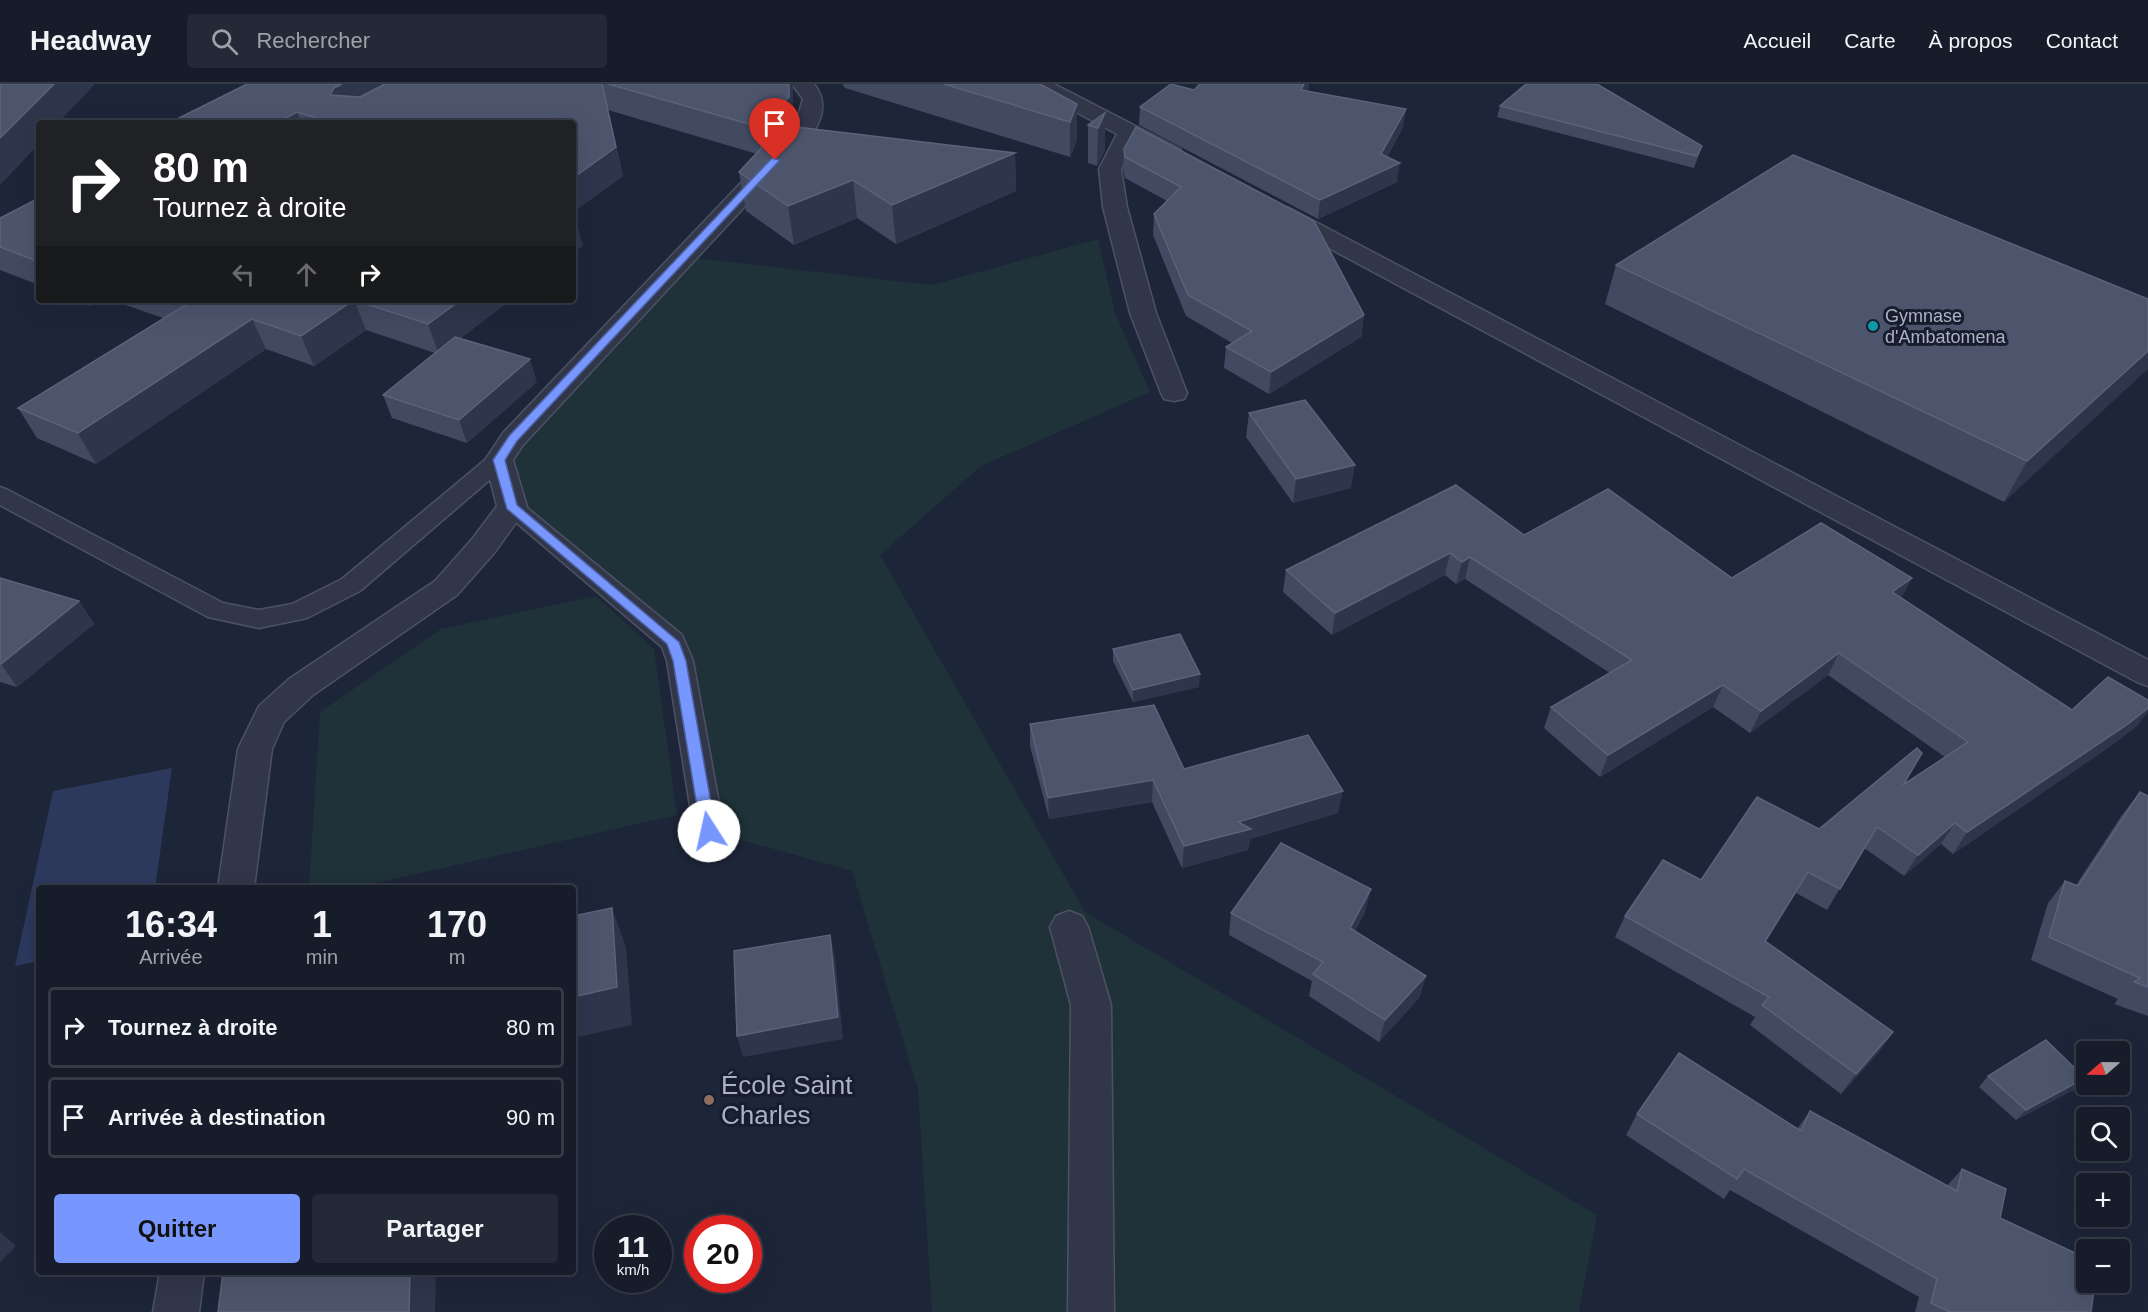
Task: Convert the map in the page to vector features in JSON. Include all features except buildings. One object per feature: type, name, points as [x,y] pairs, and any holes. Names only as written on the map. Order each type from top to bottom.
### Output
[{"type":"street","points":[[236,885],[255,749],[271,715],[301,687],[446,588],[484,545],[512,507],[499,460],[513,439],[805,128],[814,105],[810,90],[802,84]]},
{"type":"street","points":[[1038,84],[1192,165]]},
{"type":"street","points":[[1129,131],[1110,169],[1115,207],[1143,313],[1174,393]]},
{"type":"street","points":[[1255,199],[2148,674]]},
{"type":"street","points":[[1069,927],[1091,1005],[1092,1312]]},
{"type":"street","points":[[176,1312],[182,1275]]},
{"type":"lane","points":[[0,495],[217,611],[259,619],[298,612],[351,585],[499,460]]},
{"type":"lane","points":[[512,507],[673,642],[680,661],[709,831]]},
{"type":"shaded area","points":[[1098,239],[1115,313],[1150,392],[981,466],[880,555],[1085,912],[1597,1215],[1579,1312],[932,1312],[918,1089],[852,871],[709,831],[673,642],[512,507],[513,439],[686,257],[932,285]]},
{"type":"shaded area","points":[[596,596],[654,649],[677,815],[367,885],[309,885],[320,712],[441,629]]},
{"type":"water","points":[[172,768],[155,885],[36,885],[36,962],[15,966],[53,791]]},
{"type":"place","name":"Gymnase d'Ambatomena","points":[[1873,326]]},
{"type":"place","name":"École Saint Charles","points":[[709,1100]]},
{"type":"route","points":[[709,831],[680,661],[673,642],[512,507],[499,460],[513,439],[775,160]]}]
